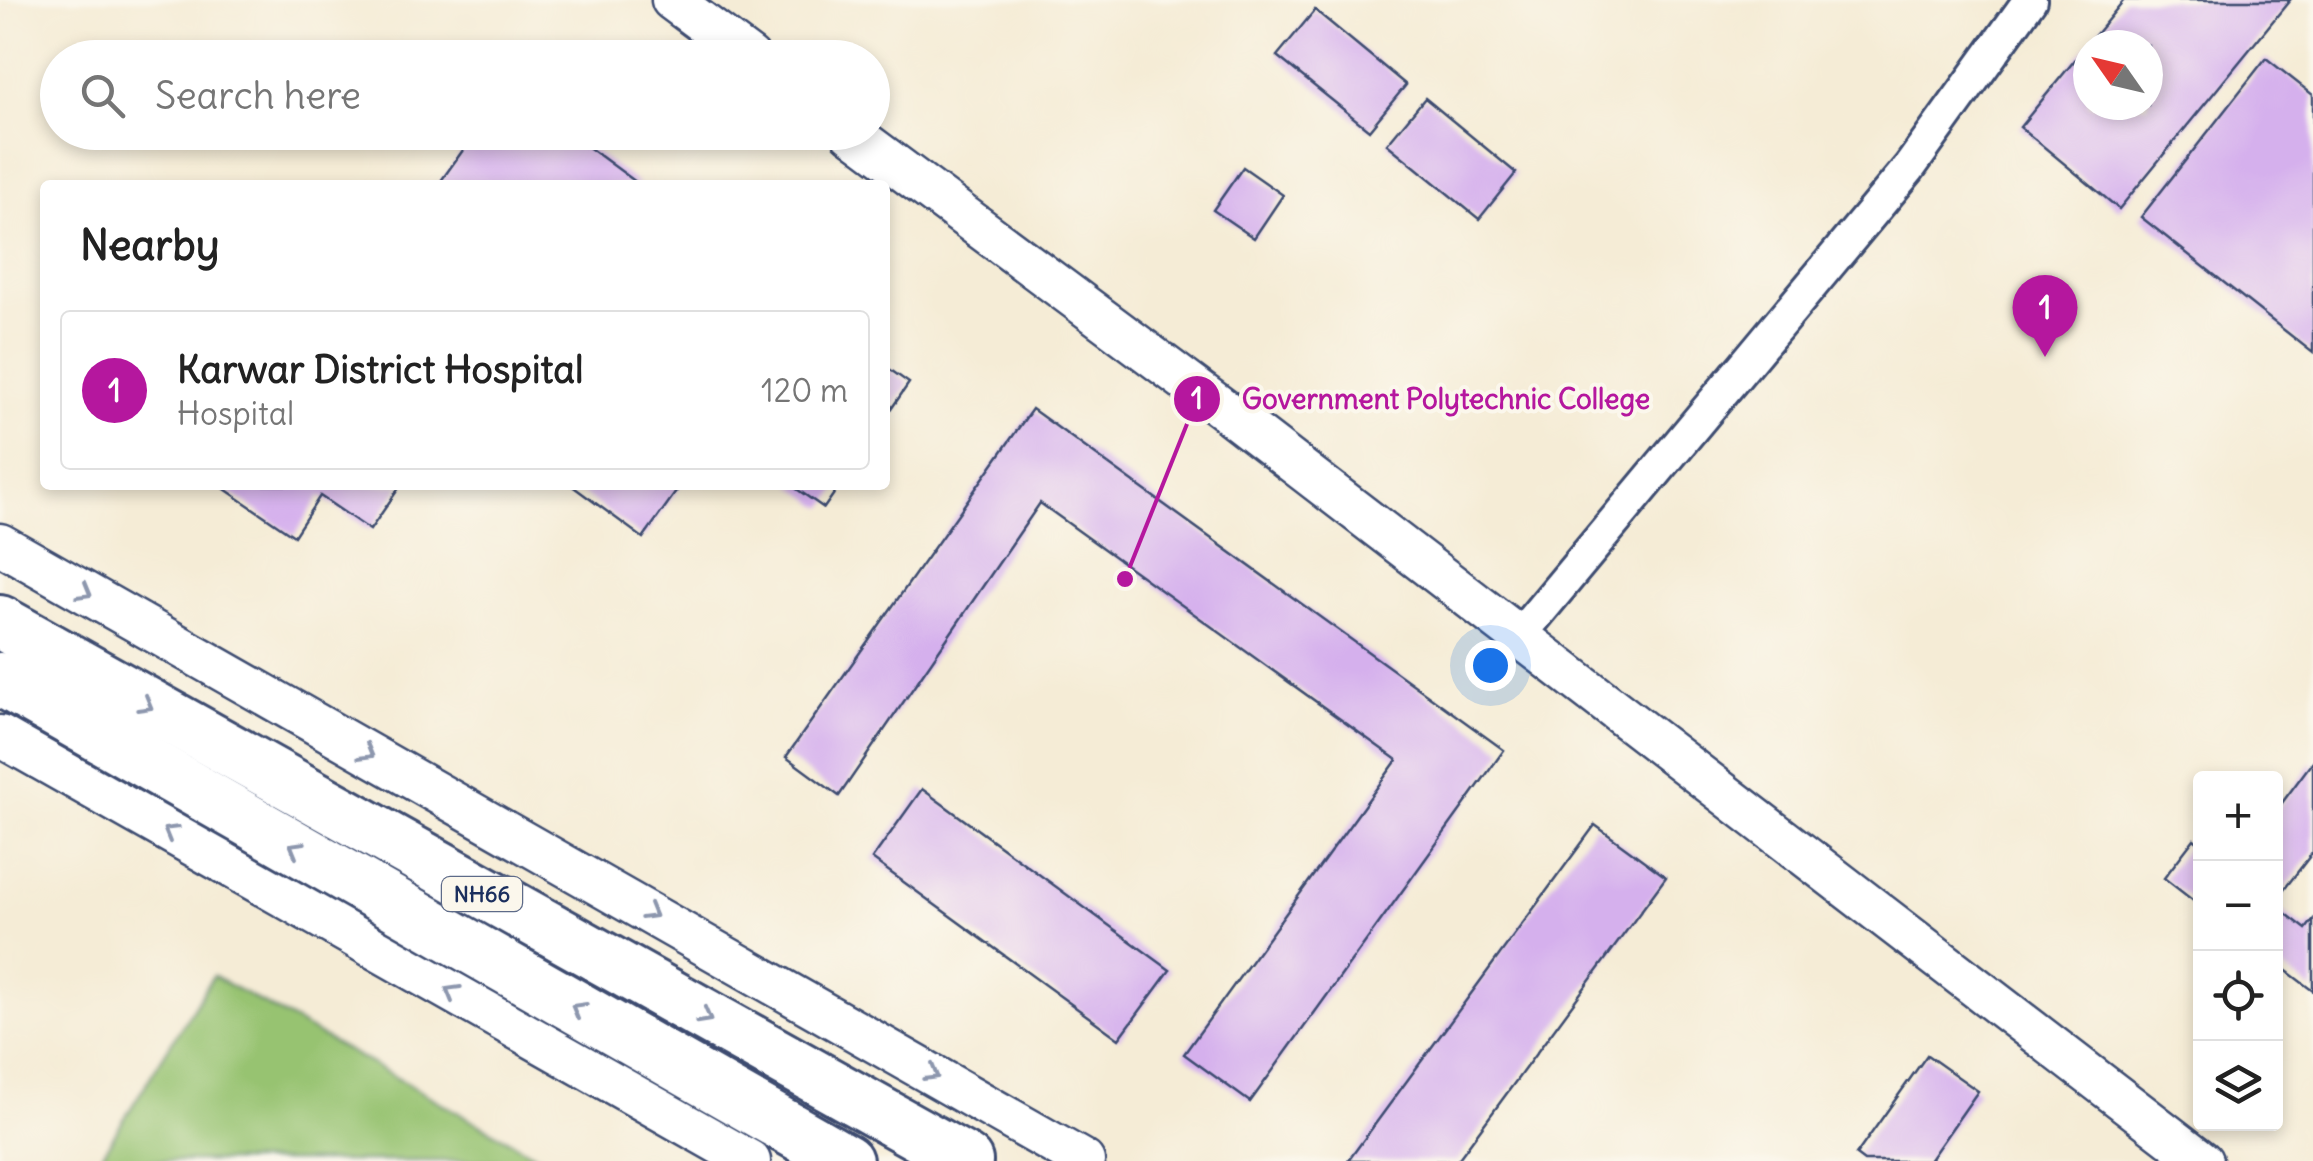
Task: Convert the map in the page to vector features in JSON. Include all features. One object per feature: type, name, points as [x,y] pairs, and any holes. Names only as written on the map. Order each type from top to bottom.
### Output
[{"type":"highway","name":"NH66","points":[[0,622],[966,1161]]},
{"type":"highway","name":"NH66","points":[[0,679],[846,1161]]},
{"type":"street","points":[[672,0],[726,40]]},
{"type":"street","points":[[1519,636],[1909,168],[2030,0]]},
{"type":"street","points":[[875,150],[1519,636],[2202,1161]]},
{"type":"street","points":[[0,544],[1084,1161]]},
{"type":"street","points":[[0,736],[750,1161]]},
{"type":"green space","points":[[213,976],[546,1161],[98,1161]]},
{"type":"building","points":[[2124,0],[2290,0],[2119,209],[2020,127],[2073,62],[2073,120],[2163,120],[2163,30],[2099,30]]},
{"type":"building","points":[[1315,10],[1406,85],[1369,130],[1277,56]]},
{"type":"building","points":[[2266,58],[2313,95],[2313,353],[2141,217]]},
{"type":"building","points":[[1425,98],[1516,173],[1479,219],[1387,144]]},
{"type":"building","points":[[463,150],[592,150],[633,180],[442,180]]},
{"type":"building","points":[[1243,167],[1283,195],[1254,238],[1213,210]]},
{"type":"building","points":[[890,370],[909,383],[890,411]]},
{"type":"building","points":[[1032,409],[1504,750],[1250,1102],[1184,1054],[1397,760],[1040,503],[839,796],[786,757]]},
{"type":"building","points":[[226,490],[398,490],[370,530],[320,496],[294,536]]},
{"type":"building","points":[[578,490],[677,490],[643,538]]},
{"type":"building","points":[[798,490],[837,490],[824,508]]},
{"type":"building","points":[[2313,761],[2313,852],[2283,891],[2283,861],[2283,802]]},
{"type":"building","points":[[922,789],[1170,970],[1119,1039],[872,859]]},
{"type":"building","points":[[1595,825],[1666,877],[1457,1161],[1348,1161]]},
{"type":"building","points":[[2193,840],[2193,901],[2164,878]]},
{"type":"building","points":[[2283,911],[2306,929],[2313,920],[2313,991],[2283,968]]},
{"type":"building","points":[[1927,1055],[1978,1091],[1929,1161],[1864,1161],[1856,1155]]},
{"type":"place","name":"Karwar District Hospital","points":[[2045,357]]},
{"type":"place","name":"Government Polytechnic College","points":[[1125,579]]}]
